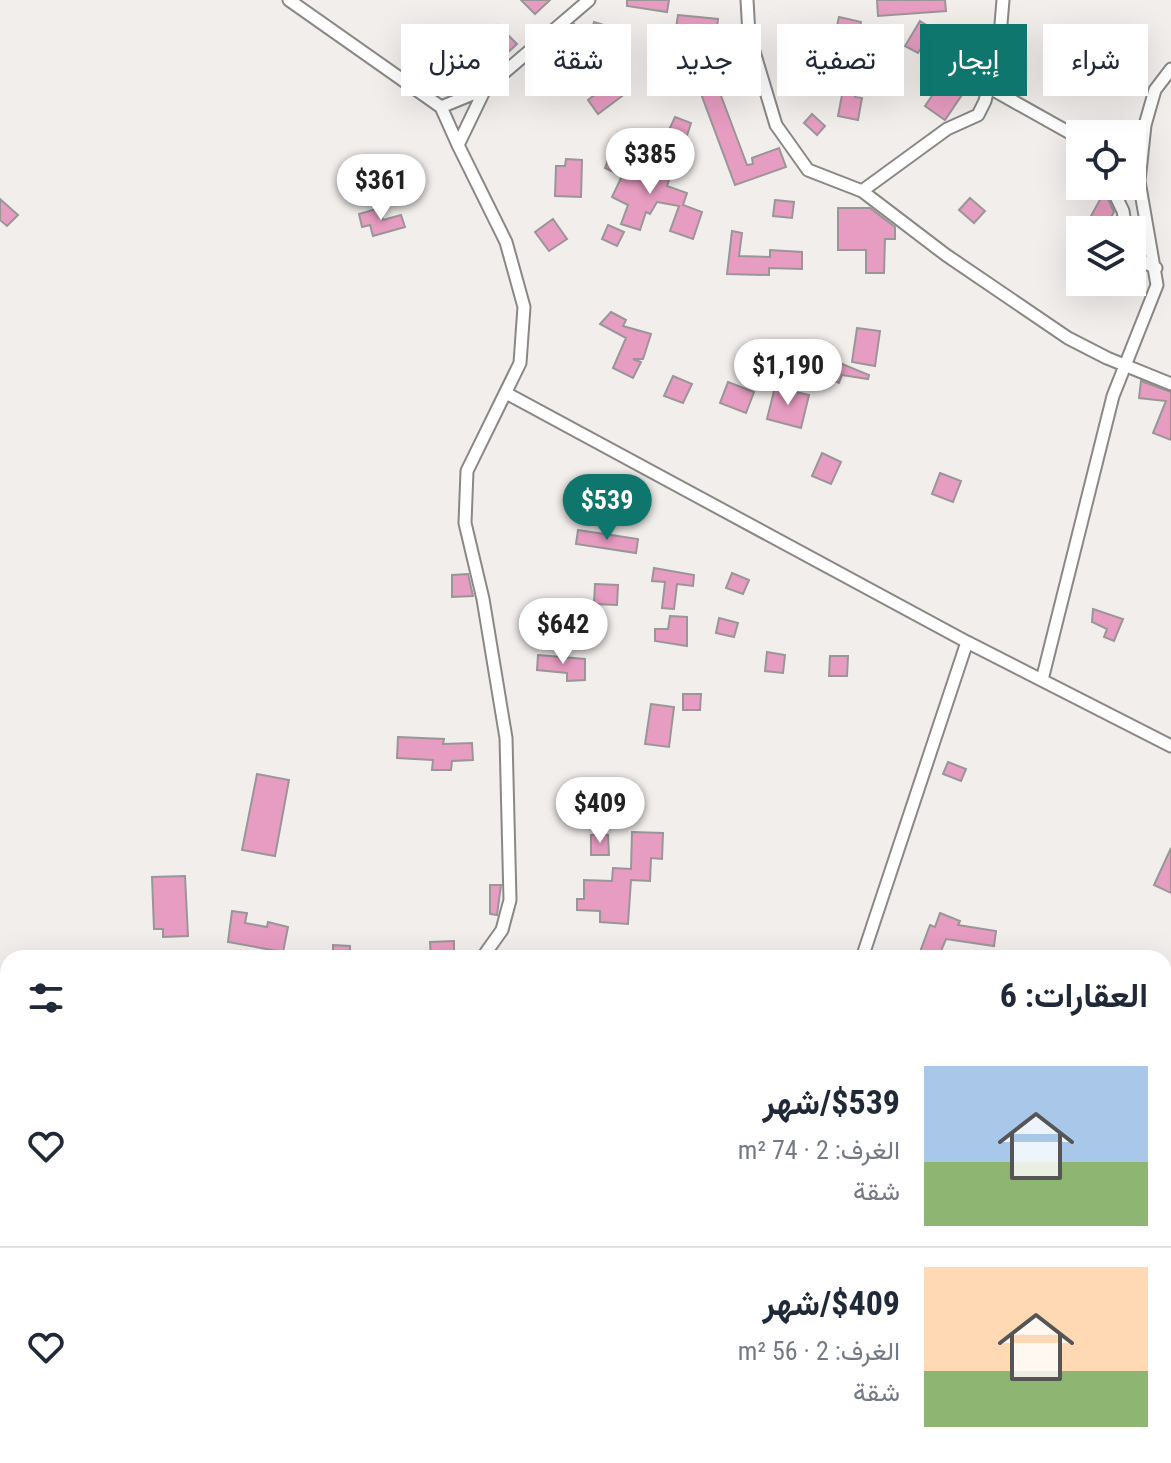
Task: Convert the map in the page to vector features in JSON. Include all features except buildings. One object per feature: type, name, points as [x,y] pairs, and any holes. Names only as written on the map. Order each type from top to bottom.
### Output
[{"type":"street","points":[[289,0],[441,107],[506,242],[524,307],[520,363],[467,471],[465,510],[506,738],[510,900],[502,930],[488,950]]},
{"type":"street","points":[[509,68],[589,0]]},
{"type":"street","points":[[747,0],[749,35],[776,125],[808,170],[862,191],[946,255],[1068,338],[1171,384]]},
{"type":"street","points":[[1002,24],[1003,0]]},
{"type":"street","points":[[1042,680],[1113,396],[1154,295],[1156,268],[1139,181],[1145,125],[1155,90],[1171,69]]},
{"type":"street","points":[[441,107],[468,96]]},
{"type":"street","points":[[458,145],[482,96]]},
{"type":"street","points":[[862,191],[947,129],[978,115],[985,96]]},
{"type":"street","points":[[1004,96],[1066,131]]},
{"type":"street","points":[[1146,263],[1156,268]]},
{"type":"street","points":[[506,393],[967,642],[1171,746]]},
{"type":"street","points":[[865,950],[967,642]]}]
